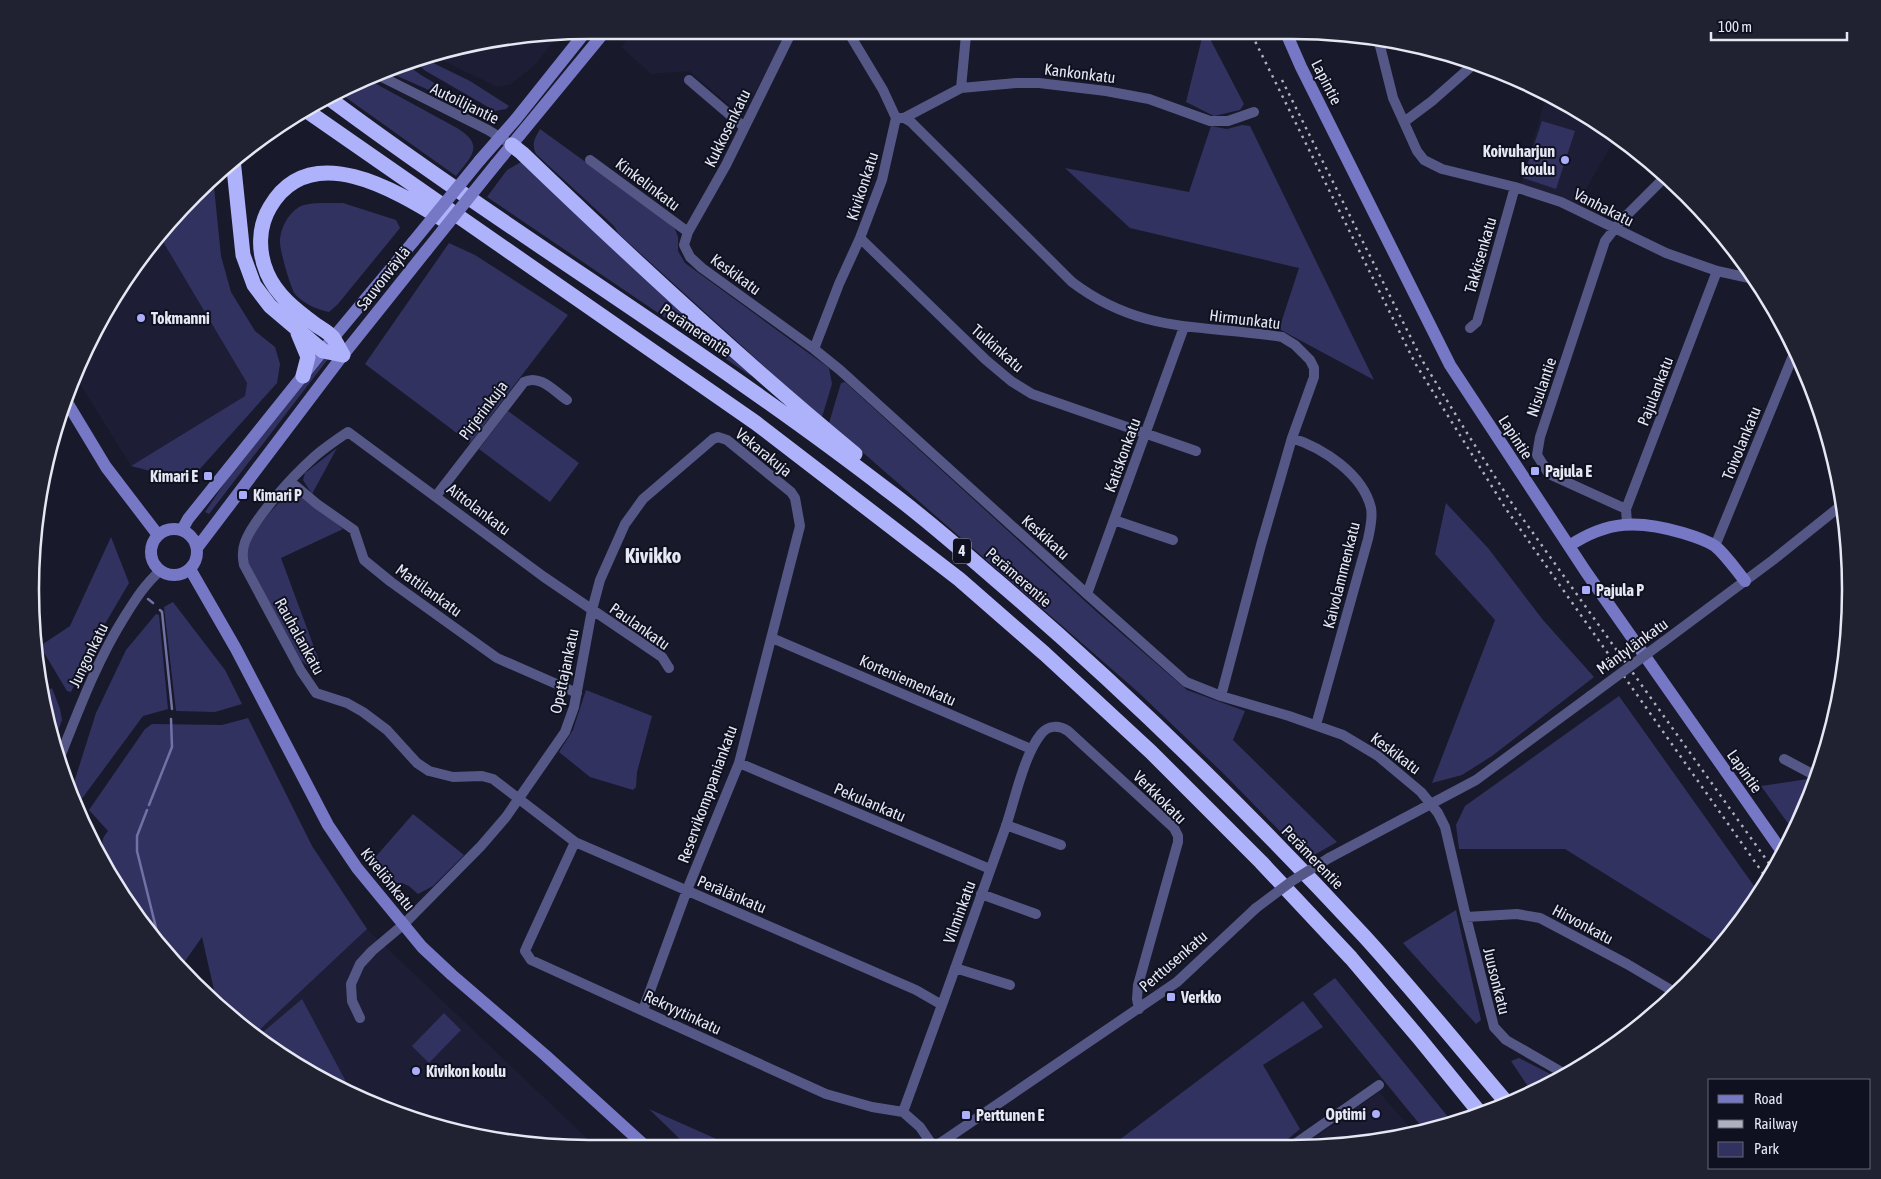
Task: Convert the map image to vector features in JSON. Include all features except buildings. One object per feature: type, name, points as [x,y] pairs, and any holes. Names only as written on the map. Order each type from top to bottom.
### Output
[{"type":"highway","name":"Perämerentie","points":[[334,102],[472,199],[723,369],[886,488],[1021,601],[1152,720],[1286,854],[1368,940],[1503,1098]]},
{"type":"highway","name":"4","points":[[313,114],[485,236],[604,315],[756,422],[959,579],[1045,654],[1151,752],[1261,862],[1351,958],[1476,1108]]},
{"type":"highway","points":[[506,141],[522,153],[663,286],[804,412],[866,464],[886,488]]},
{"type":"highway","points":[[234,169],[243,255],[249,275],[264,300],[296,329],[323,351],[343,355]]},
{"type":"highway","points":[[343,355],[333,338],[286,301],[268,274],[263,261],[260,238],[265,214],[280,193],[303,178],[317,174],[334,172],[350,175],[392,191],[453,225],[485,236]]},
{"type":"highway","points":[[296,329],[308,357],[303,376]]},
{"type":"main road","name":"Sauvonväylä","points":[[197,548],[343,355],[496,164],[506,141],[580,39]]},
{"type":"main road","name":"Sauvonväylä","points":[[182,530],[188,519],[333,338],[480,160],[506,141],[598,39]]},
{"type":"main road","name":"Lapintie","points":[[1289,39],[1450,365],[1569,546],[1778,846]]},
{"type":"main road","points":[[70,407],[106,468],[158,535]]},
{"type":"main road","points":[[1569,546],[1596,531],[1626,523],[1661,526],[1715,546],[1745,581]]},
{"type":"main road","points":[[170,529],[182,530],[189,534],[197,548],[196,562],[190,569],[178,575],[168,575],[160,571],[152,560],[151,553],[154,540],[158,535],[170,529]]},
{"type":"main road","name":"Kiveliönkatu","points":[[190,569],[236,649],[328,825],[357,868],[422,947],[545,1055],[636,1140]]},
{"type":"street","name":"Kukkosenkatu","points":[[688,232],[726,165],[788,39]]},
{"type":"street","points":[[852,39],[900,118]]},
{"type":"street","points":[[961,88],[966,39]]},
{"type":"street","name":"Vanhakatu","points":[[1380,46],[1389,88],[1419,155],[1429,163],[1442,169],[1516,187],[1566,204],[1666,253],[1717,271],[1744,277]]},
{"type":"street","points":[[1404,122],[1432,101],[1469,68]]},
{"type":"street","name":"Autoilijantie","points":[[384,79],[506,141]]},
{"type":"street","points":[[689,80],[744,127]]},
{"type":"street","name":"Kankonkatu","points":[[900,118],[961,88],[1016,83],[1039,83],[1089,88],[1149,99],[1210,121],[1235,120],[1254,112]]},
{"type":"street","name":"Kivikonkatu","points":[[814,348],[882,180],[900,118]]},
{"type":"street","name":"Hirmunkatu","points":[[900,118],[911,122],[1057,268],[1085,292],[1119,311],[1151,321],[1184,327],[1282,337],[1300,349],[1310,360],[1314,372],[1292,438],[1261,545],[1221,696]]},
{"type":"street","name":"Kinkelinkatu","points":[[590,160],[688,232]]},
{"type":"street","points":[[1614,229],[1661,181]]},
{"type":"street","name":"Takkisenkatu","points":[[1470,328],[1477,322],[1516,187]]},
{"type":"street","name":"Nisulantie","points":[[1614,229],[1605,242],[1540,437],[1537,455],[1550,474],[1626,509]]},
{"type":"street","name":"Keskikatu","points":[[688,232],[684,245],[694,262],[814,348],[840,370],[1186,682],[1221,696],[1316,725],[1344,736],[1378,756],[1422,792],[1432,803]]},
{"type":"street","name":"Tulkinkatu","points":[[860,238],[986,360],[1011,381],[1032,394],[1196,451]]},
{"type":"street","name":"Pajulankatu","points":[[1626,523],[1626,509],[1717,271]]},
{"type":"street","name":"Katiskonkatu","points":[[1087,594],[1184,327]]},
{"type":"street","name":"Toivolankatu","points":[[1715,546],[1791,360]]},
{"type":"street","name":"Pirjerinkuja","points":[[436,496],[524,382],[536,379],[566,400]]},
{"type":"street","name":"Aittolankatu","points":[[348,432],[592,610]]},
{"type":"street","name":"Rauhalankatu","points":[[348,432],[313,458],[273,500],[250,531],[244,543],[242,555],[244,564],[314,692],[321,696],[347,703],[364,712],[388,730],[412,758],[424,768],[453,777],[488,777],[500,783],[518,798]]},
{"type":"street","name":"Vekarakuja","points":[[714,439],[718,437],[727,440],[791,492],[795,498],[800,526]]},
{"type":"street","name":"Kaivolammenkatu","points":[[1292,438],[1321,451],[1350,472],[1368,500],[1371,514],[1368,539],[1316,725]]},
{"type":"street","name":"Opettajankatu","points":[[360,1018],[352,1001],[351,984],[354,973],[360,964],[372,951],[404,924],[481,846],[506,817],[565,732],[574,707],[592,610],[616,540],[632,512],[642,500],[714,439]]},
{"type":"street","name":"Mattilankatu","points":[[291,482],[317,504],[354,530],[364,560],[391,582],[497,658],[576,693]]},
{"type":"street","name":"Mäntylänkatu","points":[[1432,803],[1476,780],[1745,581],[1837,509]]},
{"type":"street","points":[[1114,520],[1173,540]]},
{"type":"street","name":"Reservikomppaniankatu","points":[[643,1010],[686,890],[738,763],[800,526]]},
{"type":"street","name":"Jungonkatu","points":[[63,749],[86,689],[100,660],[139,594],[160,571]]},
{"type":"street","name":"Paulankatu","points":[[592,610],[662,657],[669,668]]},
{"type":"street","name":"Korteniemenkatu","points":[[772,638],[1031,749]]},
{"type":"street","name":"Verkkokatu","points":[[1051,727],[1058,726],[1068,731],[1174,828],[1178,836],[1178,842],[1138,985],[1137,999],[1139,1010]]},
{"type":"street","name":"Vilminkatu","points":[[903,1112],[1006,826],[1031,749],[1040,734],[1051,727]]},
{"type":"street","points":[[1784,759],[1811,773]]},
{"type":"street","name":"Pekulankatu","points":[[738,763],[990,869]]},
{"type":"street","name":"Perälänkatu","points":[[518,798],[575,842],[916,990],[942,1004]]},
{"type":"street","points":[[1432,803],[1445,827],[1466,917]]},
{"type":"street","name":"Perttusenkatu","points":[[944,1140],[1139,1010],[1177,982],[1256,908],[1292,881],[1330,858],[1432,803]]},
{"type":"street","points":[[1006,826],[1061,845]]},
{"type":"street","name":"Rekryytinkatu","points":[[575,842],[528,944],[526,955],[531,960],[826,1094],[872,1107],[903,1112]]},
{"type":"street","points":[[981,894],[1036,914]]},
{"type":"street","name":"Hirvonkatu","points":[[1466,917],[1517,914],[1540,918],[1627,964],[1670,989]]},
{"type":"street","name":"Juusonkatu","points":[[1466,917],[1494,1027],[1502,1037],[1559,1070]]},
{"type":"street","points":[[955,968],[1010,985]]},
{"type":"street","points":[[1301,1140],[1379,1085]]},
{"type":"street","points":[[903,1112],[920,1126],[930,1140]]},
{"type":"shaded area","points":[[628,39],[784,39],[742,116],[689,71],[651,74],[621,47]]},
{"type":"shaded area","points":[[554,40],[536,64],[510,85],[497,87],[441,60],[482,49]]},
{"type":"shaded area","name":"Koivuharjun koulu","points":[[1545,101],[1567,113],[1613,143],[1578,203],[1521,184]]},
{"type":"shaded area","points":[[163,241],[247,383],[245,396],[131,466],[79,383],[113,314]]},
{"type":"shaded area","name":"Kivikon koulu","points":[[367,929],[589,1140],[518,1136],[482,1130],[412,1111],[346,1083],[314,1066],[260,1030]]},
{"type":"shaded area","points":[[1379,1092],[1410,1127],[1363,1136],[1312,1139]]},
{"type":"green space","points":[[1202,39],[1210,39],[1244,104],[1240,110],[1214,116],[1186,102]]},
{"type":"green space","points":[[432,62],[470,81],[509,106],[506,109],[495,111],[424,70],[420,66]]},
{"type":"green space","points":[[413,68],[421,75],[487,114],[477,114],[395,75]]},
{"type":"green space","points":[[375,83],[466,134],[471,140],[473,151],[471,157],[456,176],[345,97]]},
{"type":"green space","points":[[1542,121],[1575,131],[1556,189],[1523,178]]},
{"type":"green space","points":[[1242,125],[1250,126],[1374,380],[1279,329],[1299,268],[1130,228],[1065,168],[1189,192],[1211,126],[1227,129]]},
{"type":"green space","points":[[540,129],[667,221],[675,229],[678,237],[678,251],[685,263],[829,368],[832,384],[822,417],[618,233],[614,226],[536,154],[534,144]]},
{"type":"green space","points":[[521,162],[607,243],[752,373],[751,376],[487,197],[507,170]]},
{"type":"green space","points":[[214,187],[221,256],[231,292],[255,331],[275,347],[280,364],[277,383],[189,481],[131,466],[245,396],[247,383],[163,241],[175,226]]},
{"type":"green space","points":[[315,203],[343,203],[396,220],[400,228],[338,304],[329,312],[310,306],[295,294],[283,260],[280,237],[283,226],[289,216],[301,206]]},
{"type":"green space","points":[[449,243],[475,255],[568,315],[470,443],[365,364]]},
{"type":"green space","points":[[326,357],[328,359],[209,514],[205,512],[234,469]]},
{"type":"green space","points":[[845,382],[1098,613],[1187,690],[1245,711],[1233,740],[1337,842],[1307,859],[1224,774],[1138,692],[829,423],[841,383]]},
{"type":"green space","points":[[508,411],[579,463],[550,502],[479,449]]},
{"type":"green space","points":[[337,448],[312,494],[303,480],[305,473]]},
{"type":"green space","points":[[291,494],[311,503],[343,529],[281,558],[321,666],[310,668],[301,660],[248,564],[247,555],[250,541],[262,522],[274,508]]},
{"type":"green space","points":[[1446,503],[1488,548],[1543,620],[1594,677],[1492,756],[1462,775],[1432,783],[1495,620],[1435,554]]},
{"type":"green space","points":[[111,537],[129,583],[92,646],[71,692],[67,691],[42,649],[42,645],[70,626]]},
{"type":"green space","points":[[173,602],[225,670],[242,704],[215,712],[176,711],[164,607]]},
{"type":"green space","points":[[156,614],[159,615],[168,709],[143,716],[81,800],[74,782],[96,713],[126,650]]},
{"type":"green space","points":[[52,688],[60,709],[62,720],[58,731],[49,697],[48,691]]},
{"type":"green space","points":[[586,690],[652,716],[637,772],[636,787],[633,790],[590,777],[559,752],[573,730]]},
{"type":"green space","points":[[1619,696],[1754,887],[1715,942],[1565,849],[1459,849],[1456,825],[1465,806]]},
{"type":"green space","points":[[248,718],[312,846],[367,929],[260,1030],[215,993],[202,937],[184,962],[153,925],[132,895],[103,846],[102,842],[108,831],[89,810],[145,729],[152,724],[222,725]]},
{"type":"green space","points":[[1808,779],[1808,779],[1789,825],[1761,786]]},
{"type":"green space","points":[[413,814],[464,855],[433,886],[418,894],[409,886],[402,883],[394,883],[378,873],[372,861]]},
{"type":"green space","points":[[1456,910],[1481,1020],[1476,1024],[1403,943]]},
{"type":"green space","points":[[1335,978],[1448,1117],[1420,1125],[1313,994]]},
{"type":"green space","points":[[302,999],[347,1083],[314,1066],[263,1032]]},
{"type":"green space","points":[[1303,1001],[1323,1027],[1263,1065],[1300,1129],[1287,1140],[1119,1140]]},
{"type":"green space","points":[[444,1013],[461,1030],[429,1063],[412,1046]]},
{"type":"green space","points":[[1519,1058],[1551,1074],[1528,1086],[1511,1061]]},
{"type":"green space","points":[[649,1109],[719,1140],[681,1140]]},
{"type":"waterway","points":[[148,599],[153,603]]},
{"type":"waterway","points":[[160,610],[162,612],[172,709]]},
{"type":"waterway","points":[[149,805],[172,747],[171,719]]},
{"type":"waterway","points":[[147,810],[137,836],[137,851],[156,929]]},
{"type":"railway","points":[[1254,39],[1415,363],[1506,509],[1763,873]]},
{"type":"railway","points":[[1282,80],[1422,360],[1467,433],[1513,505],[1769,863]]},
{"type":"place","name":"Koivuharjun koulu","points":[[1565,160]]},
{"type":"place","name":"Tokmanni","points":[[141,318]]},
{"type":"place","name":"Pajula E","points":[[1535,471]]},
{"type":"place","name":"Kimari E","points":[[208,476]]},
{"type":"place","name":"Kimari P","points":[[243,495]]},
{"type":"place","name":"Pajula P","points":[[1586,590]]},
{"type":"place","name":"Verkko","points":[[1171,997]]},
{"type":"place","name":"Kivikon koulu","points":[[416,1071]]},
{"type":"place","name":"Optimi","points":[[1376,1114]]},
{"type":"place","name":"Perttunen E","points":[[966,1115]]},
{"type":"district","name":"Kivikko","points":[[653,556]]}]
